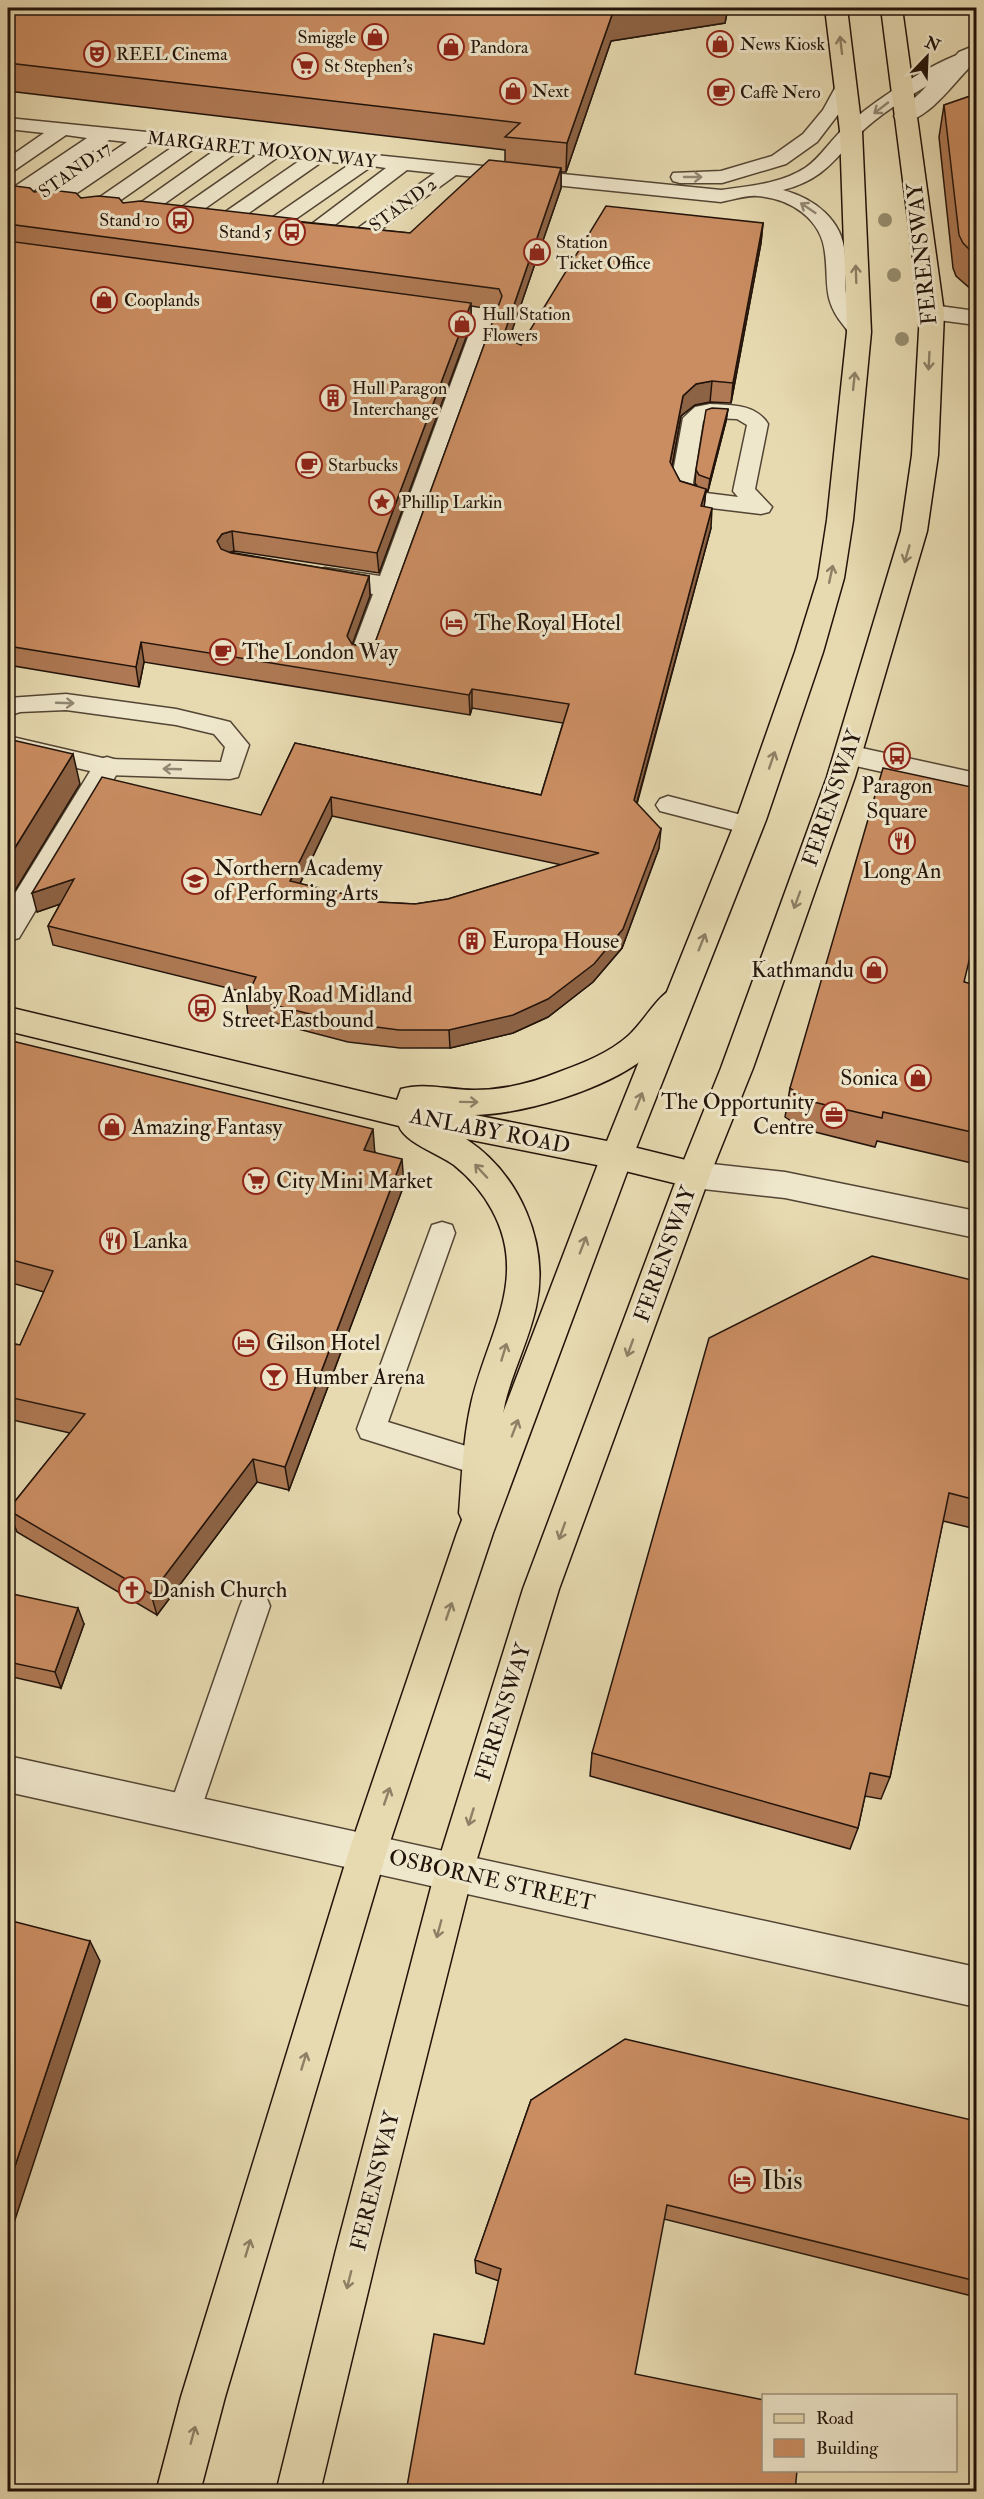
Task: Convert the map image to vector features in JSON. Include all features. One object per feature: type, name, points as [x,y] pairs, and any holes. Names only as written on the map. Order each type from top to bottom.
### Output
[{"type":"main road","points":[[178,2492],[203,2397],[368,1851],[475,1533],[617,1156],[749,825],[809,652],[831,578],[840,520],[859,332],[851,131],[836,8]]},
{"type":"main road","name":"FERENSWAY","points":[[298,2492],[454,1872],[541,1589],[694,1175],[737,1068],[848,755],[914,531],[925,455],[932,313],[891,8]]},
{"type":"main road","points":[[285,1086],[440,1101],[513,1099],[583,1076],[628,1053],[646,1038],[681,996]]},
{"type":"main road","name":"ANLABY ROAD","points":[[8,1019],[377,1109],[617,1156],[694,1175]]},
{"type":"main road","points":[[377,1109],[445,1142],[473,1162],[493,1183],[510,1212],[520,1239],[525,1264],[522,1296],[488,1404],[475,1533]]},
{"type":"street","points":[[904,103],[936,102],[972,54]]},
{"type":"street","points":[[364,655],[488,316],[406,305]]},
{"type":"street","points":[[932,313],[976,318]]},
{"type":"street","points":[[300,573],[389,587]]},
{"type":"street","points":[[848,755],[976,783]]},
{"type":"street","points":[[8,930],[107,767]]},
{"type":"street","name":"ANLABY ROAD","points":[[694,1175],[785,1185],[976,1225]]},
{"type":"street","name":"OSBORNE STREET","points":[[8,1774],[368,1851],[976,1987]]},
{"type":"lane","name":"MARGARET MOXON WAY","points":[[8,111],[105,134],[394,163],[447,164],[471,171],[721,196],[778,185],[809,174],[829,157],[851,131],[904,103],[972,54]]},
{"type":"lane","name":"MARGARET MOXON WAY","points":[[20,128],[79,128],[447,164],[660,177],[722,177],[778,160],[810,138],[831,112],[846,83]]},
{"type":"lane","points":[[8,149],[20,128]]},
{"type":"lane","points":[[8,166],[79,128]]},
{"type":"lane","points":[[8,182],[79,128]]},
{"type":"lane","points":[[8,199],[105,134]]},
{"type":"lane","name":"STAND 17","points":[[26,204],[125,136]]},
{"type":"lane","points":[[45,206],[145,138]]},
{"type":"lane","points":[[69,208],[168,140]]},
{"type":"lane","points":[[91,212],[200,144]]},
{"type":"lane","points":[[200,144],[124,215],[232,147]]},
{"type":"lane","points":[[155,219],[253,149]]},
{"type":"lane","points":[[176,220],[274,151]]},
{"type":"lane","points":[[200,224],[297,154]]},
{"type":"lane","points":[[219,225],[319,156]]},
{"type":"lane","points":[[343,158],[257,230],[394,163]]},
{"type":"lane","points":[[298,235],[394,163]]},
{"type":"lane","points":[[330,236],[394,163]]},
{"type":"lane","name":"STAND 2","points":[[354,240],[447,164]]},
{"type":"lane","points":[[375,243],[471,171]]},
{"type":"lane","points":[[752,190],[782,194],[808,206],[827,223],[835,251],[834,284],[840,307],[859,332]]},
{"type":"lane","points":[[710,411],[754,417],[758,424],[744,491],[761,507],[704,500],[687,494],[682,483],[693,418],[702,412],[710,411]]},
{"type":"lane","points":[[8,708],[16,704],[66,702],[176,717],[222,728],[237,745],[230,771],[107,767],[8,744]]},
{"type":"lane","points":[[668,806],[749,825]]},
{"type":"lane","points":[[442,1233],[371,1429],[482,1462]]},
{"type":"lane","points":[[184,1812],[255,1606]]},
{"type":"building","name":"St Stephen's","points":[[8,8],[642,8],[613,12],[567,143],[505,137],[520,123],[8,63]]},
{"type":"building","points":[[976,94],[976,256],[963,243],[959,235],[944,105]]},
{"type":"building","points":[[489,160],[561,168],[503,337],[521,345],[606,206],[763,223],[733,383],[712,381],[696,384],[683,396],[670,462],[680,481],[706,489],[701,506],[712,508],[634,800],[661,829],[623,929],[594,964],[548,999],[513,1015],[449,1030],[399,1030],[346,1023],[246,998],[256,977],[48,926],[74,879],[32,893],[102,777],[261,815],[295,743],[541,795],[569,704],[472,689],[469,695],[141,642],[136,667],[8,646],[8,241],[471,303],[377,553],[232,531],[222,534],[217,541],[221,549],[231,553],[369,576],[347,636],[352,644],[362,647],[375,643],[502,296],[499,289],[8,224],[8,185],[30,188],[34,192],[51,190],[76,193],[81,198],[98,196],[119,198],[123,203],[140,201],[297,219],[299,222],[410,233]],"holes":[[[331,797],[599,853],[448,899],[415,904],[377,902],[290,881]]]},
{"type":"building","points":[[728,409],[710,479],[699,475],[696,470],[706,410]]},
{"type":"building","points":[[8,739],[73,754],[8,859]]},
{"type":"building","points":[[883,768],[976,788],[976,932],[964,982],[976,985],[976,1133],[883,1112],[882,1118],[809,1101],[790,1088]]},
{"type":"building","points":[[8,1040],[373,1129],[364,1150],[402,1159],[285,1467],[253,1459],[151,1594],[8,1510],[85,1414],[8,1397],[8,1343],[20,1345],[53,1271],[8,1259]]},
{"type":"building","points":[[872,1256],[976,1281],[976,1500],[949,1493],[890,1777],[870,1773],[858,1828],[592,1753],[709,1338]]},
{"type":"building","points":[[8,1593],[78,1608],[55,1672],[8,1662]]},
{"type":"building","points":[[8,1920],[90,1941],[8,2187]]},
{"type":"building","points":[[625,2039],[976,2121],[976,2281],[667,2205],[635,2374],[762,2400],[762,2472],[797,2472],[795,2492],[406,2492],[434,2334],[484,2344],[501,2269],[475,2260],[531,2100]]},
{"type":"place","name":"Smiggle","points":[[375,37]]},
{"type":"place","name":"News Kiosk","points":[[720,44]]},
{"type":"place","name":"Pandora","points":[[451,47]]},
{"type":"place","name":"REEL Cinema","points":[[97,54]]},
{"type":"place","name":"St Stephen's","points":[[305,66]]},
{"type":"place","name":"Next","points":[[513,91]]},
{"type":"place","name":"Caffè Nero","points":[[721,92]]},
{"type":"place","name":"Stand 10","points":[[180,220]]},
{"type":"place","name":"Stand 5","points":[[292,232]]},
{"type":"place","name":"Station Ticket Office","points":[[537,252]]},
{"type":"place","name":"Cooplands","points":[[104,300]]},
{"type":"place","name":"Hull Station Flowers","points":[[462,324]]},
{"type":"place","name":"Hull Paragon Interchange","points":[[333,398]]},
{"type":"place","name":"Starbucks","points":[[309,465]]},
{"type":"place","name":"Phillip Larkin","points":[[382,502]]},
{"type":"place","name":"The Royal Hotel","points":[[454,623]]},
{"type":"place","name":"The London Way","points":[[223,652]]},
{"type":"place","name":"Paragon Square","points":[[897,756]]},
{"type":"place","name":"Long An","points":[[902,841]]},
{"type":"place","name":"Northern Academy of Performing Arts","points":[[195,881]]},
{"type":"place","name":"Europa House","points":[[472,941]]},
{"type":"place","name":"Kathmandu","points":[[874,970]]},
{"type":"place","name":"Anlaby Road Midland Street Eastbound","points":[[202,1008]]},
{"type":"place","name":"Sonica","points":[[918,1078]]},
{"type":"place","name":"The Opportunity Centre","points":[[834,1115]]},
{"type":"place","name":"Amazing Fantasy","points":[[112,1127]]},
{"type":"place","name":"City Mini Market","points":[[256,1181]]},
{"type":"place","name":"Lanka","points":[[113,1241]]},
{"type":"place","name":"Gilson Hotel","points":[[246,1343]]},
{"type":"place","name":"Humber Arena","points":[[274,1377]]},
{"type":"place","name":"Danish Church","points":[[132,1590]]},
{"type":"place","name":"Ibis","points":[[742,2180]]}]
